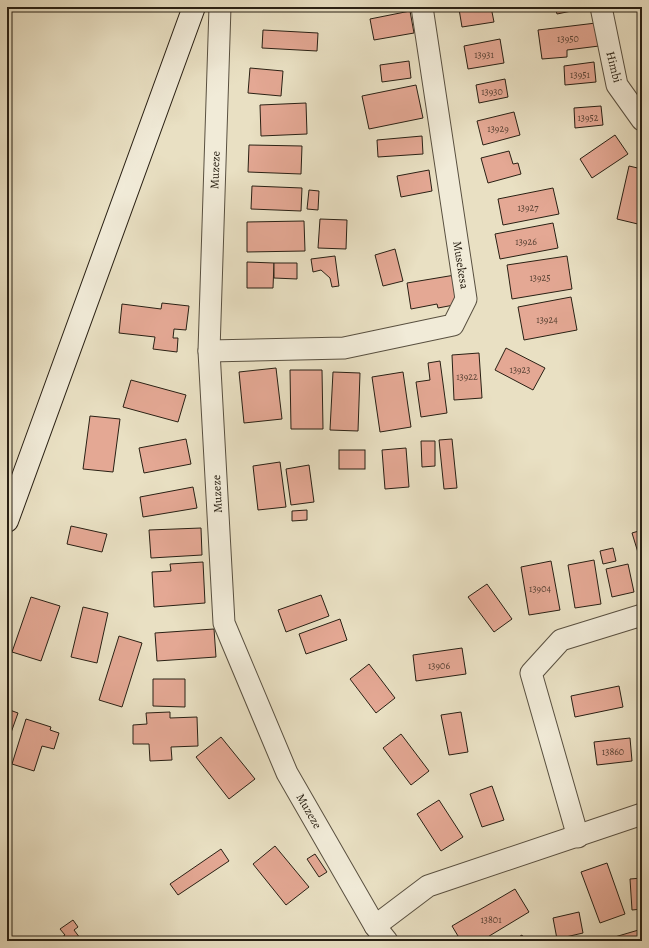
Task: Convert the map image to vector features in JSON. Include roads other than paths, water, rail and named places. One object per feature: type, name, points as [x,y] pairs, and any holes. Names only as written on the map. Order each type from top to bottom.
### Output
[{"type":"street","points":[[7,521],[194,7]]},
{"type":"street","name":"Muzeze","points":[[220,7],[209,351],[224,622],[287,773],[381,934]]},
{"type":"street","name":"Musekesa","points":[[209,351],[344,348],[453,325],[466,298],[422,7]]},
{"type":"street","name":"Himbi","points":[[601,7],[617,85],[642,120]]},
{"type":"street","points":[[578,837],[531,673],[561,640],[642,615]]},
{"type":"street","points":[[381,934],[428,886],[557,842],[578,837],[642,814]]}]
